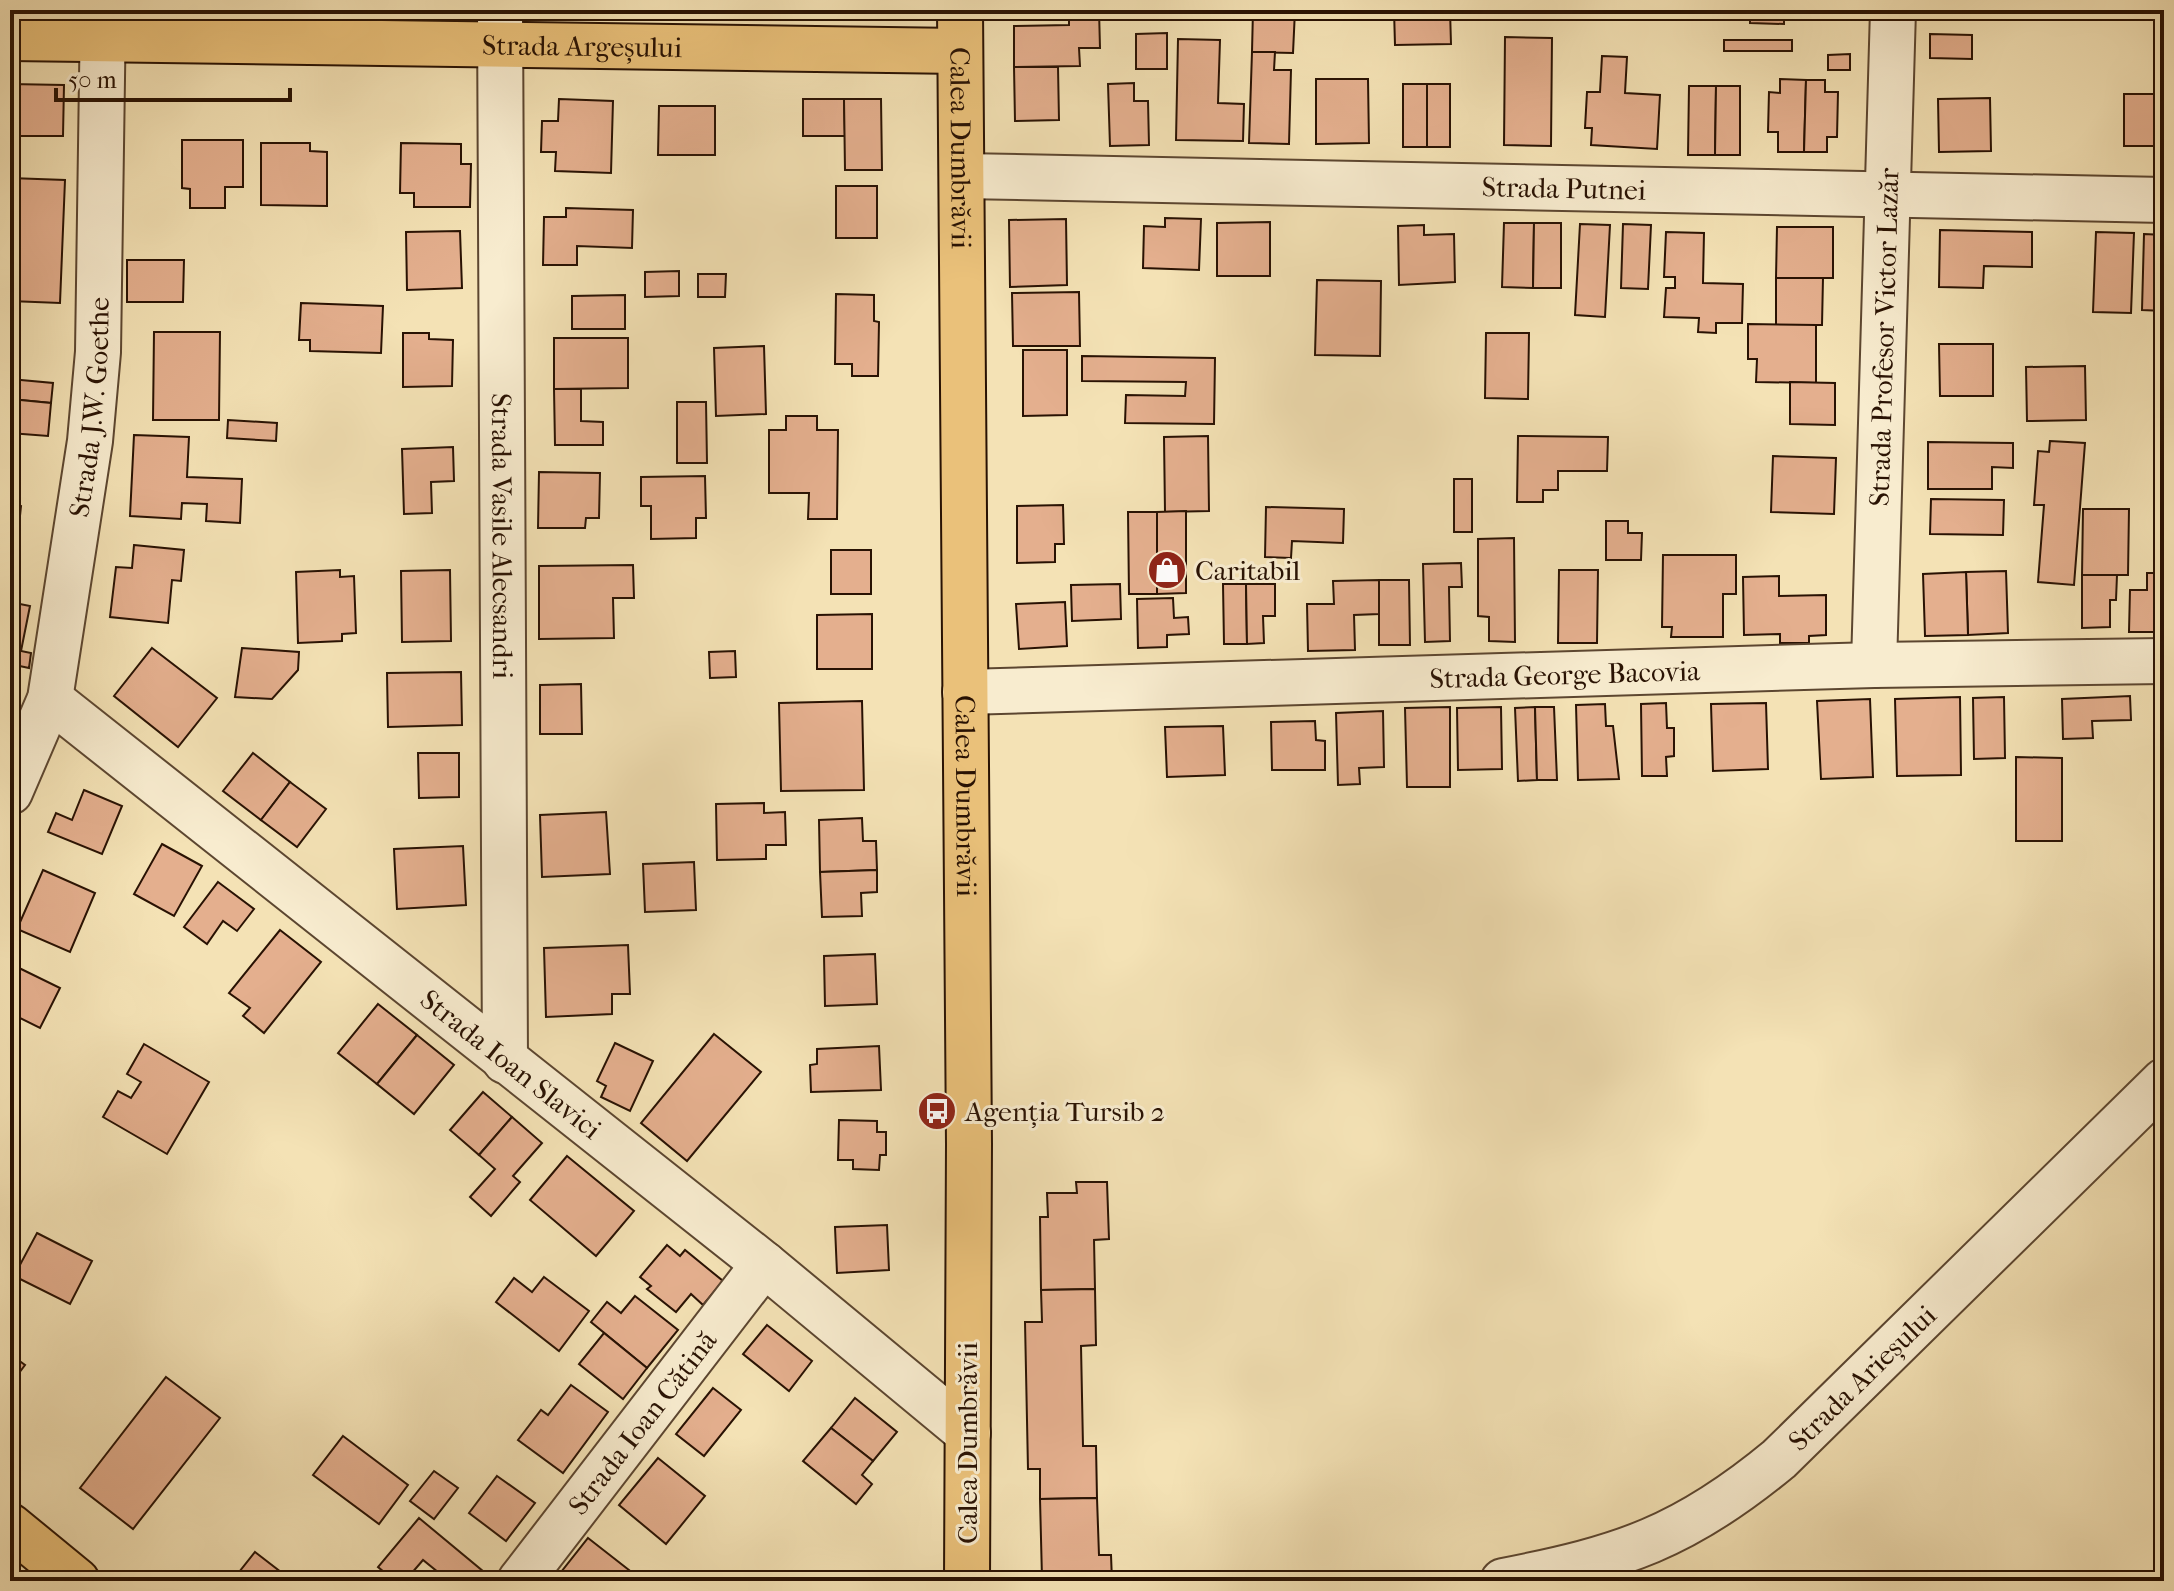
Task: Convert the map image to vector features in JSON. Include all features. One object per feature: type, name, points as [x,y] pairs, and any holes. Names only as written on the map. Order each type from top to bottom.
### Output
[{"type":"main road","name":"Strada Argeșului","points":[[10,38],[102,24],[960,31]]},
{"type":"main road","name":"Calea Dumbrăvii","points":[[960,31],[967,1581]]},
{"type":"main road","points":[[10,1526],[77,1581]]},
{"type":"street","name":"Strada Profesor Victor Lazăr","points":[[1874,665],[1893,10]]},
{"type":"street","name":"Strada J.W. Goethe","points":[[10,792],[50,699],[83,494],[98,352],[102,24]]},
{"type":"street","name":"Strada Vasile Alecsandri","points":[[500,27],[505,1061]]},
{"type":"street","name":"Strada Putnei","points":[[962,176],[2164,200]]},
{"type":"street","name":"Strada George Bacovia","points":[[965,692],[1874,665],[2164,661]]},
{"type":"street","name":"Strada Ioan Slavici","points":[[50,699],[764,1264],[968,1433]]},
{"type":"street","name":"Strada Arieșului","points":[[1503,1581],[1568,1569],[1631,1550],[1685,1527],[1733,1497],[1779,1459],[2164,1081]]},
{"type":"street","name":"Strada Ioan Cătină","points":[[520,1581],[764,1264]]},
{"type":"building","points":[[1069,10],[1099,10],[1100,48],[1079,48],[1080,66],[1014,67],[1014,26],[1069,25]]},
{"type":"building","points":[[1253,10],[1295,10],[1293,53],[1252,52]]},
{"type":"building","points":[[1394,10],[1450,10],[1451,44],[1395,45]]},
{"type":"building","points":[[1750,10],[1784,10],[1784,24],[1750,23]]},
{"type":"building","points":[[1167,33],[1167,69],[1136,69],[1136,34]]},
{"type":"building","points":[[1930,34],[1972,35],[1972,59],[1930,58]]},
{"type":"building","points":[[1505,37],[1552,38],[1551,146],[1504,145]]},
{"type":"building","points":[[1178,39],[1220,40],[1218,103],[1244,104],[1243,141],[1176,140]]},
{"type":"building","points":[[1724,40],[1792,40],[1792,51],[1724,51]]},
{"type":"building","points":[[1252,52],[1275,52],[1274,70],[1291,70],[1289,144],[1249,143]]},
{"type":"building","points":[[1850,54],[1850,70],[1828,70],[1828,55]]},
{"type":"building","points":[[1602,56],[1627,57],[1625,93],[1660,95],[1657,149],[1591,145],[1592,128],[1585,128],[1587,92],[1600,92]]},
{"type":"building","points":[[1014,67],[1058,67],[1059,120],[1015,121]]},
{"type":"building","points":[[1316,79],[1368,79],[1369,143],[1316,144]]},
{"type":"building","points":[[1780,79],[1806,80],[1804,152],[1778,152],[1778,132],[1768,132],[1769,92],[1780,93]]},
{"type":"building","points":[[1806,80],[1825,80],[1825,92],[1838,92],[1837,137],[1827,137],[1827,152],[1804,152]]},
{"type":"building","points":[[1134,83],[1134,101],[1148,101],[1149,145],[1110,146],[1108,84]]},
{"type":"building","points":[[10,84],[64,85],[63,136],[10,136]]},
{"type":"building","points":[[1403,84],[1427,84],[1427,147],[1403,147]]},
{"type":"building","points":[[1427,84],[1450,84],[1450,147],[1427,147]]},
{"type":"building","points":[[1689,86],[1716,86],[1715,155],[1688,155]]},
{"type":"building","points":[[1716,86],[1740,86],[1740,155],[1715,155]]},
{"type":"building","points":[[2124,94],[2164,94],[2164,146],[2124,146]]},
{"type":"building","points":[[1990,98],[1991,151],[1939,152],[1938,99]]},
{"type":"building","points":[[559,99],[613,101],[611,173],[555,171],[556,152],[541,152],[542,121],[558,121]]},
{"type":"building","points":[[803,99],[844,99],[845,136],[803,136]]},
{"type":"building","points":[[844,99],[881,99],[882,170],[845,170]]},
{"type":"building","points":[[659,106],[715,106],[715,155],[658,155]]},
{"type":"building","points":[[182,140],[243,140],[243,187],[225,187],[225,208],[190,208],[190,189],[182,188]]},
{"type":"building","points":[[261,143],[310,143],[310,151],[327,152],[327,206],[261,205]]},
{"type":"building","points":[[401,143],[461,144],[461,164],[471,164],[470,207],[414,207],[414,193],[400,193]]},
{"type":"building","points":[[10,178],[65,180],[60,303],[10,301]]},
{"type":"building","points":[[836,186],[877,186],[877,238],[836,238]]},
{"type":"building","points":[[566,208],[633,210],[632,248],[577,246],[577,265],[543,265],[544,217],[566,217]]},
{"type":"building","points":[[1165,218],[1201,219],[1199,270],[1143,268],[1144,226],[1165,227]]},
{"type":"building","points":[[1066,219],[1067,285],[1010,287],[1009,220]]},
{"type":"building","points":[[1270,222],[1270,276],[1217,276],[1217,223]]},
{"type":"building","points":[[1504,223],[1534,223],[1533,288],[1502,287]]},
{"type":"building","points":[[1534,223],[1561,223],[1561,288],[1533,288]]},
{"type":"building","points":[[1580,224],[1610,225],[1605,317],[1575,315]]},
{"type":"building","points":[[1623,224],[1651,225],[1648,289],[1621,288]]},
{"type":"building","points":[[1424,225],[1424,235],[1454,234],[1455,282],[1399,285],[1398,226]]},
{"type":"building","points":[[1777,227],[1833,227],[1833,278],[1776,278]]},
{"type":"building","points":[[1940,230],[2032,232],[2032,267],[1984,266],[1983,288],[1939,287]]},
{"type":"building","points":[[460,231],[462,288],[407,290],[406,232]]},
{"type":"building","points":[[1666,232],[1704,233],[1703,283],[1743,284],[1742,323],[1716,323],[1716,333],[1698,332],[1699,318],[1664,317],[1666,288],[1675,288],[1675,277],[1664,277]]},
{"type":"building","points":[[2096,232],[2134,233],[2131,313],[2093,312]]},
{"type":"building","points":[[2144,234],[2164,235],[2164,311],[2142,310]]},
{"type":"building","points":[[127,260],[184,260],[183,302],[127,302]]},
{"type":"building","points":[[679,271],[679,296],[645,297],[645,272]]},
{"type":"building","points":[[698,274],[726,274],[725,297],[698,297]]},
{"type":"building","points":[[1776,278],[1823,278],[1822,325],[1776,325]]},
{"type":"building","points":[[1317,280],[1381,281],[1380,356],[1315,355]]},
{"type":"building","points":[[1079,292],[1080,346],[1013,346],[1012,293]]},
{"type":"building","points":[[836,294],[874,295],[874,321],[879,322],[878,376],[852,376],[852,364],[835,364]]},
{"type":"building","points":[[625,295],[625,329],[572,329],[572,296]]},
{"type":"building","points":[[301,303],[383,306],[381,353],[310,351],[310,340],[299,340]]},
{"type":"building","points":[[1748,324],[1816,325],[1816,383],[1756,382],[1757,359],[1748,359]]},
{"type":"building","points":[[154,332],[220,332],[219,420],[153,420]]},
{"type":"building","points":[[403,333],[429,333],[429,339],[453,340],[452,386],[403,387]]},
{"type":"building","points":[[1486,333],[1529,333],[1528,399],[1485,398]]},
{"type":"building","points":[[554,338],[628,338],[628,388],[554,389]]},
{"type":"building","points":[[1939,344],[1993,344],[1993,396],[1940,396]]},
{"type":"building","points":[[764,346],[766,414],[716,416],[714,348]]},
{"type":"building","points":[[1023,350],[1067,350],[1067,415],[1023,416]]},
{"type":"building","points":[[1082,356],[1215,358],[1214,424],[1125,423],[1126,395],[1185,396],[1186,382],[1082,381]]},
{"type":"building","points":[[2085,366],[2086,420],[2027,421],[2026,367]]},
{"type":"building","points":[[10,379],[53,383],[51,403],[10,399]]},
{"type":"building","points":[[1790,382],[1835,383],[1835,425],[1790,424]]},
{"type":"building","points":[[554,389],[581,389],[581,421],[603,422],[603,445],[555,445]]},
{"type":"building","points":[[10,399],[51,403],[48,436],[10,433]]},
{"type":"building","points":[[677,402],[706,402],[707,463],[677,463]]},
{"type":"building","points":[[786,416],[817,416],[817,430],[838,430],[837,519],[808,519],[809,493],[769,493],[769,430],[786,430]]},
{"type":"building","points":[[228,420],[277,423],[276,441],[227,438]]},
{"type":"building","points":[[134,435],[189,437],[187,477],[242,479],[240,523],[206,521],[207,504],[182,503],[181,519],[130,516]]},
{"type":"building","points":[[1208,436],[1209,511],[1165,512],[1164,437]]},
{"type":"building","points":[[1518,436],[1608,437],[1607,471],[1558,471],[1558,490],[1543,490],[1543,502],[1517,502]]},
{"type":"building","points":[[2050,441],[2085,443],[2074,585],[2038,582],[2044,505],[2034,505],[2038,451],[2049,452]]},
{"type":"building","points":[[1928,442],[2013,443],[2013,468],[1992,467],[1992,489],[1928,489]]},
{"type":"building","points":[[453,447],[454,481],[431,482],[432,513],[404,514],[402,449]]},
{"type":"building","points":[[1773,456],[1836,458],[1834,514],[1771,512]]},
{"type":"building","points":[[539,472],[600,473],[599,518],[586,518],[585,528],[538,528]]},
{"type":"building","points":[[705,476],[706,518],[696,518],[696,538],[651,539],[651,506],[641,506],[641,477]]},
{"type":"building","points":[[1454,479],[1472,479],[1472,532],[1454,532]]},
{"type":"building","points":[[1931,499],[2004,500],[2003,535],[1930,534]]},
{"type":"building","points":[[10,504],[21,506],[16,555],[10,554]]},
{"type":"building","points":[[1063,505],[1064,544],[1055,544],[1055,562],[1017,563],[1017,506]]},
{"type":"building","points":[[1266,507],[1344,509],[1343,543],[1292,541],[1291,558],[1265,557]]},
{"type":"building","points":[[2083,509],[2129,509],[2128,575],[2082,575]]},
{"type":"building","points":[[1186,511],[1186,593],[1157,594],[1157,512]]},
{"type":"building","points":[[1128,512],[1157,512],[1157,594],[1129,594]]},
{"type":"building","points":[[1606,521],[1628,521],[1628,533],[1642,533],[1641,560],[1606,560]]},
{"type":"building","points":[[1514,538],[1515,642],[1489,641],[1489,617],[1478,616],[1478,539]]},
{"type":"building","points":[[134,545],[184,550],[181,581],[172,580],[168,623],[110,617],[116,567],[132,568]]},
{"type":"building","points":[[831,550],[871,550],[871,594],[831,594]]},
{"type":"building","points":[[1663,555],[1736,555],[1736,594],[1723,594],[1723,637],[1671,637],[1672,627],[1662,627]]},
{"type":"building","points":[[1461,563],[1462,587],[1449,587],[1450,641],[1425,642],[1423,564]]},
{"type":"building","points":[[633,565],[634,598],[613,598],[614,638],[539,639],[539,566]]},
{"type":"building","points":[[340,570],[340,577],[354,576],[356,633],[342,634],[342,641],[298,643],[296,572]]},
{"type":"building","points":[[450,570],[451,641],[402,642],[401,571]]},
{"type":"building","points":[[1559,570],[1598,570],[1597,643],[1558,643]]},
{"type":"building","points":[[2006,571],[2008,633],[1968,635],[1966,572]]},
{"type":"building","points":[[1966,572],[1968,635],[1925,636],[1923,574]]},
{"type":"building","points":[[2147,573],[2164,573],[2164,632],[2129,632],[2130,590],[2147,590]]},
{"type":"building","points":[[2082,575],[2117,575],[2116,600],[2110,600],[2110,627],[2082,628]]},
{"type":"building","points":[[1779,576],[1779,596],[1826,595],[1826,635],[1809,636],[1809,643],[1780,643],[1780,634],[1744,635],[1743,577]]},
{"type":"building","points":[[1379,580],[1409,580],[1410,645],[1379,645]]},
{"type":"building","points":[[1379,580],[1379,614],[1354,615],[1355,650],[1308,651],[1307,604],[1334,604],[1333,581]]},
{"type":"building","points":[[1120,584],[1121,619],[1072,621],[1071,585]]},
{"type":"building","points":[[1223,584],[1246,584],[1247,644],[1224,644]]},
{"type":"building","points":[[1246,584],[1275,584],[1275,616],[1263,616],[1264,643],[1247,644]]},
{"type":"building","points":[[1173,598],[1174,618],[1188,617],[1189,634],[1167,635],[1167,647],[1138,648],[1137,599]]},
{"type":"building","points":[[10,602],[30,606],[21,651],[31,653],[29,668],[10,664]]},
{"type":"building","points":[[1065,602],[1067,646],[1019,649],[1016,604]]},
{"type":"building","points":[[872,614],[872,669],[817,669],[817,615]]},
{"type":"building","points":[[152,648],[217,698],[178,747],[114,696]]},
{"type":"building","points":[[242,648],[299,652],[298,670],[272,699],[235,697]]},
{"type":"building","points":[[735,651],[736,677],[710,678],[709,652]]},
{"type":"building","points":[[461,672],[462,725],[388,727],[387,673]]},
{"type":"building","points":[[581,684],[582,734],[540,734],[540,685]]},
{"type":"building","points":[[2130,696],[2131,720],[2092,721],[2093,738],[2063,739],[2062,699]]},
{"type":"building","points":[[1960,697],[1961,775],[1897,776],[1895,699]]},
{"type":"building","points":[[2004,697],[2005,758],[1974,759],[1973,698]]},
{"type":"building","points":[[1870,699],[1873,777],[1821,779],[1817,701]]},
{"type":"building","points":[[862,701],[864,790],[781,791],[779,703]]},
{"type":"building","points":[[1666,703],[1667,728],[1674,728],[1674,756],[1666,757],[1667,776],[1642,776],[1641,704]]},
{"type":"building","points":[[1766,703],[1768,769],[1713,771],[1711,704]]},
{"type":"building","points":[[1605,704],[1606,726],[1613,726],[1619,779],[1578,780],[1576,705]]},
{"type":"building","points":[[1450,707],[1450,787],[1407,787],[1405,708]]},
{"type":"building","points":[[1501,707],[1502,769],[1458,770],[1457,708]]},
{"type":"building","points":[[1535,707],[1537,780],[1518,781],[1515,708]]},
{"type":"building","points":[[1535,707],[1554,707],[1557,780],[1537,780]]},
{"type":"building","points":[[1383,711],[1384,767],[1359,768],[1360,784],[1338,785],[1336,713]]},
{"type":"building","points":[[1315,721],[1316,740],[1325,741],[1325,770],[1272,770],[1271,722]]},
{"type":"building","points":[[1223,726],[1225,775],[1167,777],[1165,727]]},
{"type":"building","points":[[253,753],[290,782],[261,820],[223,791]]},
{"type":"building","points":[[418,753],[459,753],[459,797],[419,798]]},
{"type":"building","points":[[2016,757],[2062,758],[2062,841],[2016,841]]},
{"type":"building","points":[[290,782],[326,809],[297,847],[261,820]]},
{"type":"building","points":[[84,790],[122,806],[102,854],[48,832],[56,813],[72,820]]},
{"type":"building","points":[[764,803],[764,813],[785,812],[786,845],[766,845],[766,859],[717,860],[716,804]]},
{"type":"building","points":[[606,812],[610,874],[542,877],[540,815]]},
{"type":"building","points":[[862,818],[863,841],[876,841],[877,870],[820,872],[819,820]]},
{"type":"building","points":[[162,844],[202,866],[174,916],[134,894]]},
{"type":"building","points":[[463,846],[466,905],[397,909],[394,849]]},
{"type":"building","points":[[694,862],[696,910],[645,912],[643,864]]},
{"type":"building","points":[[43,870],[95,893],[70,952],[17,929]]},
{"type":"building","points":[[877,870],[877,892],[861,893],[862,916],[822,917],[820,872]]},
{"type":"building","points":[[218,882],[254,909],[237,931],[223,921],[207,944],[184,927]]},
{"type":"building","points":[[280,930],[321,962],[264,1033],[243,1016],[250,1008],[229,993]]},
{"type":"building","points":[[628,945],[630,994],[612,994],[612,1014],[546,1017],[544,948]]},
{"type":"building","points":[[875,954],[877,1004],[825,1006],[824,956]]},
{"type":"building","points":[[15,966],[60,988],[40,1028],[10,1013],[10,976]]},
{"type":"building","points":[[378,1004],[417,1035],[377,1084],[338,1053]]},
{"type":"building","points":[[714,1034],[761,1072],[687,1161],[641,1123]]},
{"type":"building","points":[[417,1035],[454,1065],[414,1114],[377,1084]]},
{"type":"building","points":[[615,1043],[653,1061],[630,1111],[601,1097],[606,1086],[597,1081]]},
{"type":"building","points":[[144,1044],[209,1082],[167,1154],[103,1117],[118,1091],[131,1098],[141,1082],[127,1074]]},
{"type":"building","points":[[879,1046],[881,1090],[811,1092],[810,1065],[817,1064],[817,1049]]},
{"type":"building","points":[[483,1092],[512,1117],[479,1155],[450,1130]]},
{"type":"building","points":[[512,1117],[542,1143],[513,1176],[520,1182],[491,1216],[470,1197],[495,1169],[479,1155]]},
{"type":"building","points":[[839,1120],[877,1121],[877,1132],[886,1132],[886,1155],[880,1155],[879,1170],[853,1169],[853,1160],[838,1160]]},
{"type":"building","points":[[567,1156],[634,1211],[596,1256],[530,1200]]},
{"type":"building","points":[[1076,1182],[1107,1182],[1109,1239],[1094,1240],[1095,1289],[1041,1290],[1040,1217],[1048,1217],[1047,1193],[1077,1193]]},
{"type":"building","points":[[887,1225],[889,1270],[837,1273],[835,1227]]},
{"type":"building","points":[[37,1233],[92,1261],[70,1304],[14,1276]]},
{"type":"building","points":[[667,1245],[680,1256],[685,1250],[723,1281],[703,1305],[691,1294],[676,1312],[647,1289],[651,1286],[640,1277]]},
{"type":"building","points":[[544,1277],[589,1311],[559,1351],[496,1302],[514,1278],[532,1292]]},
{"type":"building","points":[[1095,1289],[1096,1345],[1081,1346],[1083,1446],[1096,1446],[1097,1498],[1040,1499],[1040,1469],[1028,1469],[1025,1322],[1042,1322],[1041,1290]]},
{"type":"building","points":[[635,1296],[678,1330],[647,1368],[591,1322],[607,1302],[621,1313]]},
{"type":"building","points":[[767,1325],[812,1361],[789,1391],[743,1354]]},
{"type":"building","points":[[604,1333],[647,1368],[623,1399],[579,1364]]},
{"type":"building","points":[[10,1354],[25,1365],[10,1385]]},
{"type":"building","points":[[166,1377],[220,1418],[133,1529],[80,1488]]},
{"type":"building","points":[[571,1385],[608,1412],[563,1473],[518,1440],[541,1410],[548,1415]]},
{"type":"building","points":[[713,1388],[741,1410],[704,1456],[676,1434]]},
{"type":"building","points":[[855,1398],[897,1432],[873,1461],[831,1428]]},
{"type":"building","points":[[831,1428],[873,1461],[862,1475],[872,1484],[856,1504],[803,1461]]},
{"type":"building","points":[[343,1436],[408,1485],[379,1524],[313,1475]]},
{"type":"building","points":[[658,1458],[705,1496],[666,1544],[619,1505]]},
{"type":"building","points":[[434,1471],[458,1488],[434,1519],[410,1501]]},
{"type":"building","points":[[497,1476],[535,1503],[506,1541],[469,1513]]},
{"type":"building","points":[[1097,1498],[1099,1555],[1111,1555],[1112,1581],[1049,1581],[1042,1578],[1040,1499]]},
{"type":"building","points":[[419,1518],[484,1572],[477,1581],[449,1581],[423,1560],[405,1581],[395,1581],[378,1567]]},
{"type":"building","points":[[588,1538],[643,1581],[554,1581]]},
{"type":"building","points":[[255,1552],[286,1576],[282,1581],[232,1581]]},
{"type":"place","name":"Caritabil","points":[[1167,570]]},
{"type":"place","name":"Agenția Tursib 2","points":[[937,1111]]}]
